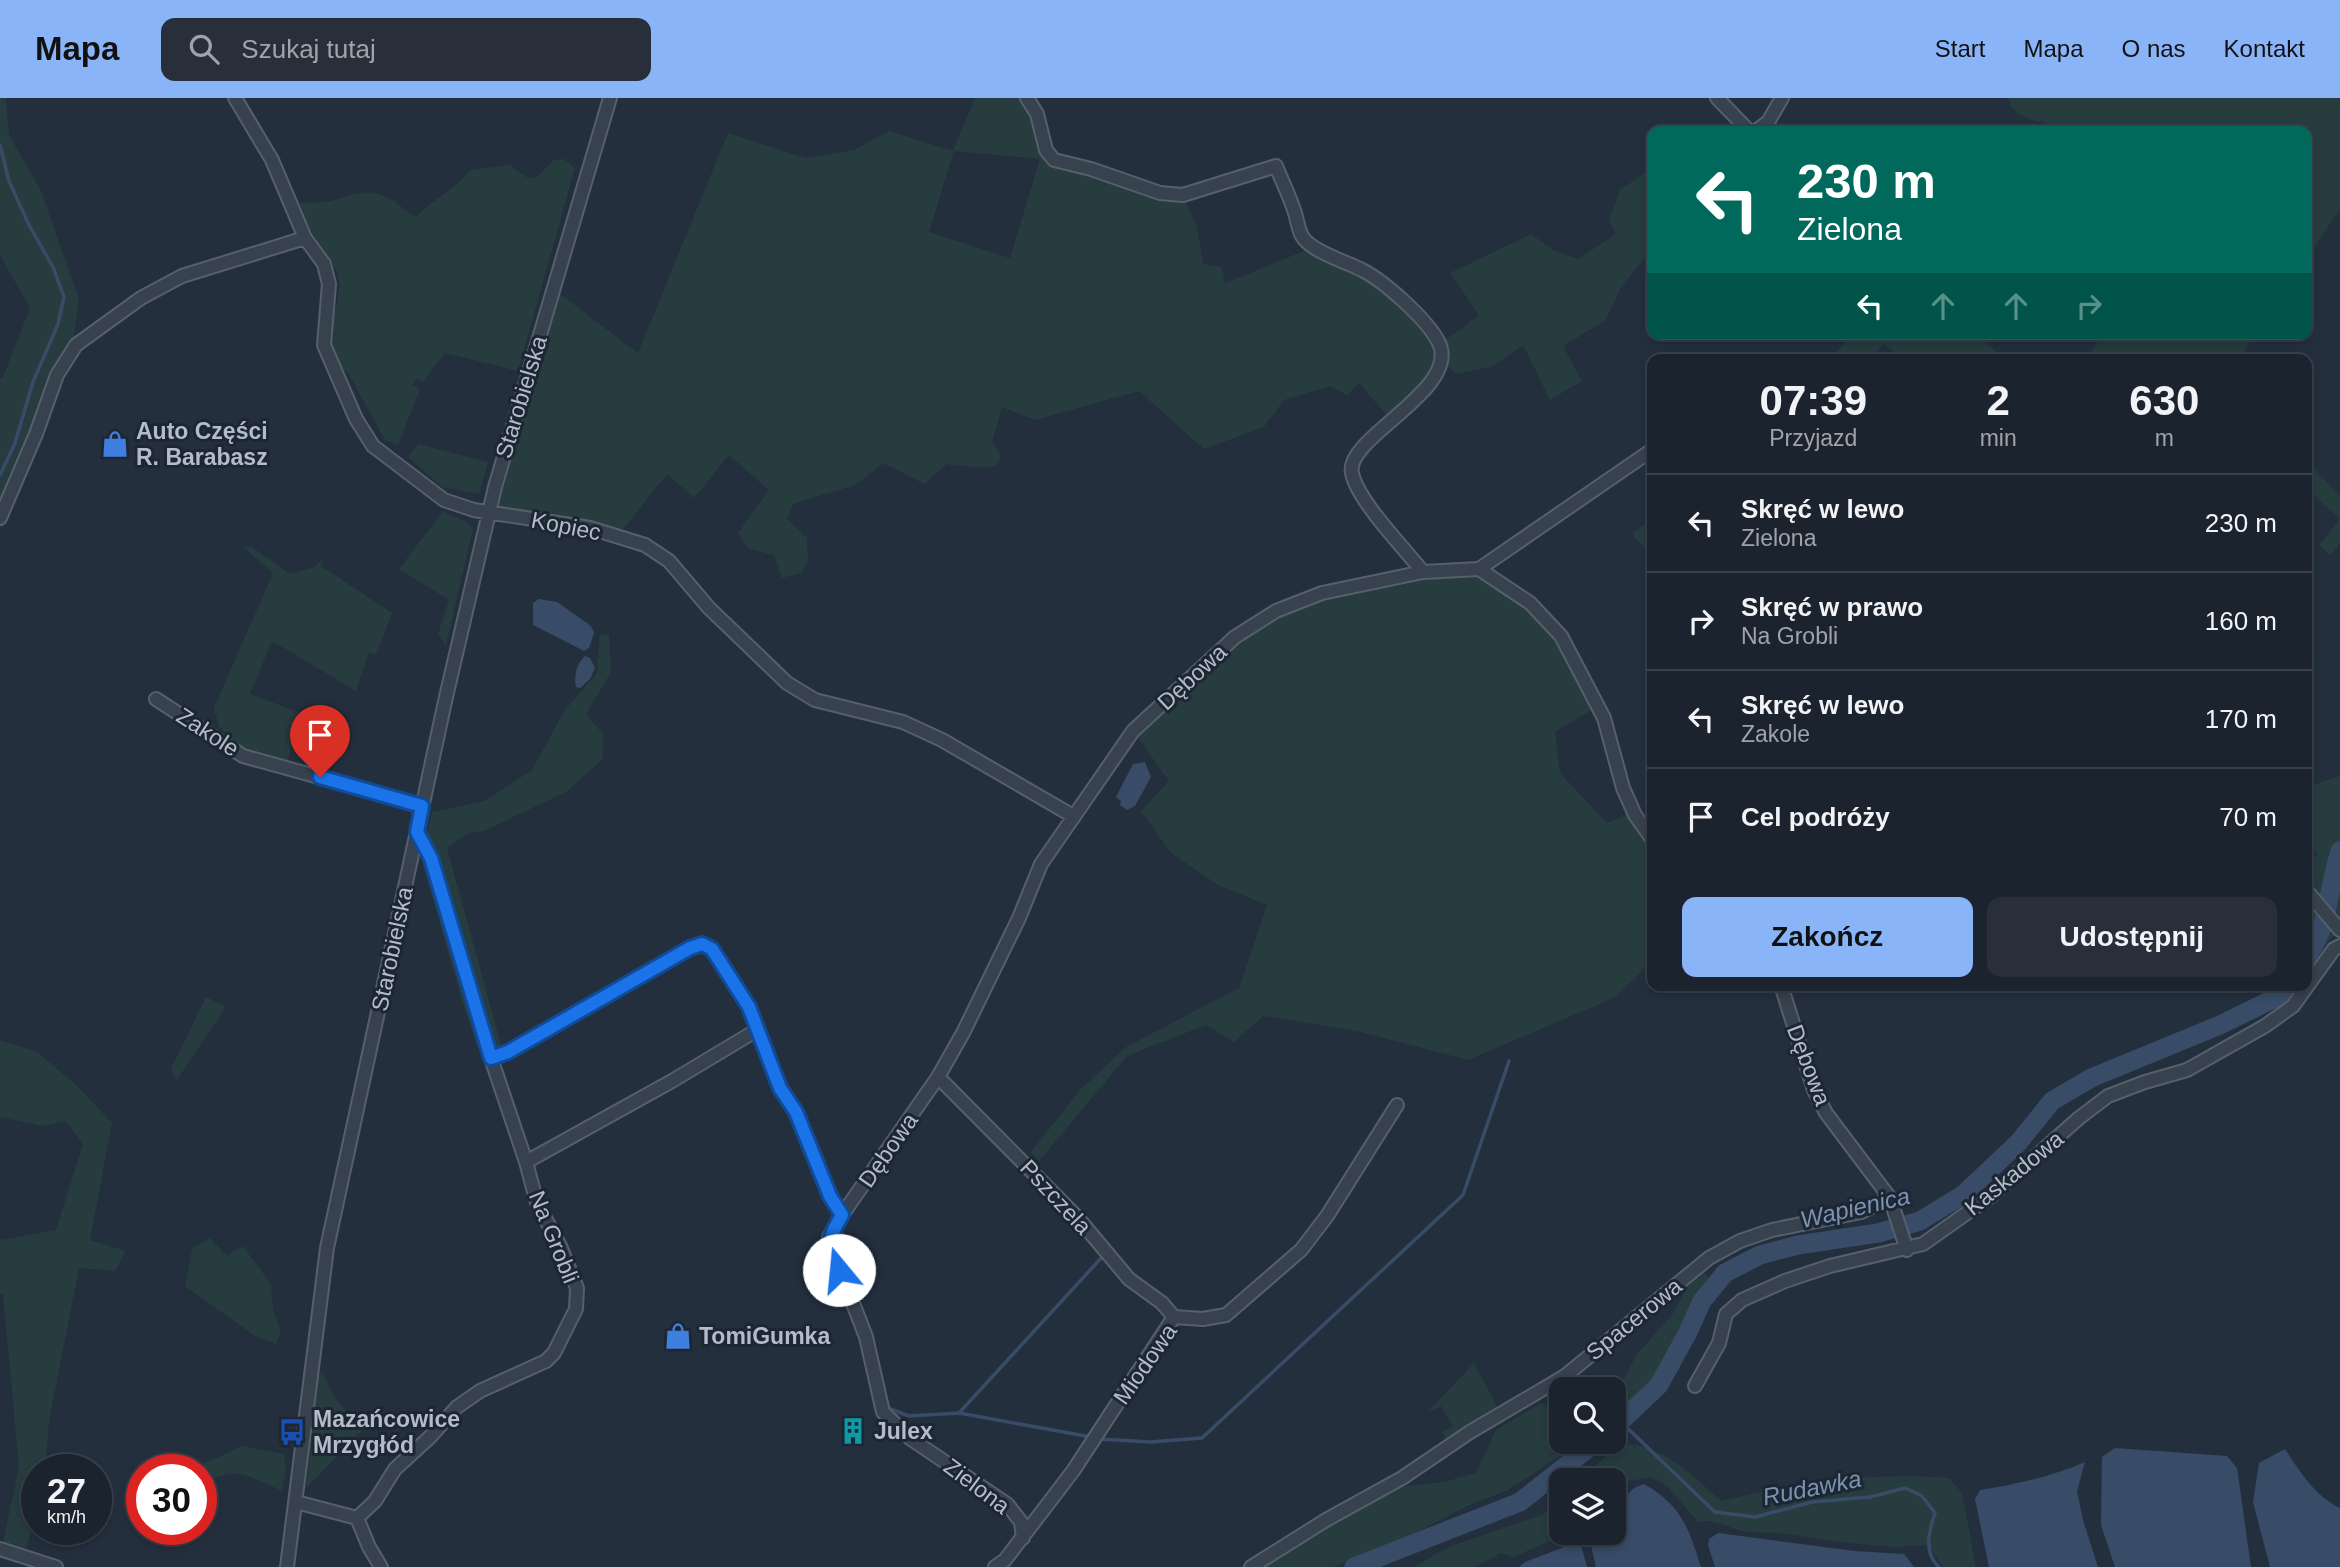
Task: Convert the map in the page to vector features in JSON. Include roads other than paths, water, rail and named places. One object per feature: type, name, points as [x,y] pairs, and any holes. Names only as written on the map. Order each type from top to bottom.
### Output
[{"type":"street","name":"Kopiec","points":[[235,98],[272,160],[305,238],[324,264],[329,284],[324,345],[356,419],[373,446],[444,500],[488,512],[590,528],[645,545],[669,561],[709,608],[787,683],[815,700],[903,722],[942,740],[1073,816]]},
{"type":"street","name":"Starobielska","points":[[287,1567],[327,1248],[422,806],[488,512],[610,98]]},
{"type":"street","points":[[1027,98],[1037,114],[1045,150],[1054,160],[1091,169],[1160,193],[1183,195],[1276,166],[1296,213],[1302,236],[1312,246],[1365,271],[1395,293],[1428,328],[1440,344],[1441,360],[1435,377],[1412,404],[1355,455],[1351,470],[1357,490],[1423,572]]},
{"type":"street","points":[[1717,98],[1744,126]]},
{"type":"street","points":[[1763,126],[1768,122],[1782,98]]},
{"type":"street","points":[[0,518],[36,434],[57,375],[76,345],[141,298],[182,276],[305,238]]},
{"type":"street","points":[[1647,453],[1479,569],[1530,603],[1561,636],[1604,718],[1623,788],[1635,816],[1647,832]]},
{"type":"street","name":"Dębowa","points":[[842,1215],[938,1077],[963,1033],[1019,918],[1041,864],[1133,731],[1235,637],[1276,611],[1322,593],[1423,572],[1479,569]]},
{"type":"street","name":"Zakole","points":[[156,699],[243,756],[422,806]]},
{"type":"street","name":"Na Grobli","points":[[357,1518],[375,1502],[395,1469],[430,1437],[457,1407],[480,1391],[546,1361],[554,1353],[576,1309],[577,1288],[560,1246],[537,1203],[431,858],[417,832]]},
{"type":"street","points":[[2312,897],[2340,930]]},
{"type":"street","points":[[491,1058],[508,1052],[690,948],[702,944],[712,949],[749,1007],[780,1088],[796,1112],[830,1196],[842,1215]]},
{"type":"street","name":"Kaskadowa","points":[[2312,979],[2326,959],[2340,946]]},
{"type":"street","name":"Dębowa","points":[[1783,991],[1814,1090],[1826,1112],[1890,1198],[1905,1244]]},
{"type":"street","name":"Kaskadowa","points":[[1695,1386],[1719,1343],[1726,1314],[1742,1300],[1785,1281],[1830,1266],[1905,1244],[1923,1244],[1991,1196],[2079,1118],[2108,1096],[2187,1070],[2265,1026],[2293,1006],[2304,991]]},
{"type":"street","points":[[526,1161],[672,1081],[757,1030]]},
{"type":"street","name":"Pszczela","points":[[938,1077],[1077,1217],[1129,1279],[1162,1303],[1174,1317]]},
{"type":"street","name":"Miodowa","points":[[995,1567],[1005,1560],[1023,1538],[1073,1471],[1174,1317],[1203,1319],[1226,1315],[1301,1250],[1327,1216],[1398,1105]]},
{"type":"street","name":"Spacerowa","points":[[1251,1567],[1326,1520],[1402,1478],[1469,1432],[1565,1376],[1709,1258],[1740,1241],[1769,1231],[1861,1212],[1890,1198]]},
{"type":"street","name":"Zielona","points":[[842,1215],[829,1237],[831,1254],[866,1337],[883,1412],[911,1439],[1007,1504],[1021,1522],[1023,1538]]},
{"type":"street","points":[[296,1502],[357,1518],[381,1567]]},
{"type":"street","points":[[0,1549],[56,1567]]},
{"type":"water","points":[[539,599],[557,602],[591,626],[594,633],[589,648],[584,651],[533,625],[533,603]]},
{"type":"water","points":[[585,656],[590,658],[595,668],[590,679],[580,688],[576,687],[576,674]]},
{"type":"water","points":[[1145,762],[1151,777],[1135,806],[1127,810],[1120,805],[1121,801],[1116,797],[1133,764]]},
{"type":"water","points":[[2115,1448],[2227,1456],[2237,1468],[2251,1567],[2115,1567],[2101,1525],[2102,1457]]},
{"type":"water","points":[[2285,1449],[2302,1475],[2323,1497],[2340,1508],[2340,1567],[2270,1567],[2253,1502],[2259,1463]]},
{"type":"water","points":[[2085,1462],[2077,1491],[2098,1567],[1989,1567],[1975,1499],[1980,1490],[2034,1479]]},
{"type":"water","points":[[1644,1484],[1675,1509],[1692,1540],[1701,1567],[1596,1567],[1591,1545],[1626,1545],[1626,1496]]},
{"type":"water","points":[[1718,1533],[1854,1551],[1904,1554],[1914,1567],[1715,1567],[1708,1545],[1709,1539]]},
{"type":"water","points":[[1570,1545],[1581,1545],[1587,1567],[1519,1567],[1525,1562]]},
{"type":"waterway","points":[[0,145],[9,181],[29,225],[53,267],[64,297],[58,324],[33,382],[15,443],[0,475]]},
{"type":"waterway","name":"Wapienica","points":[[2312,949],[2320,933],[2340,851]]},
{"type":"waterway","name":"Wapienica","points":[[1626,1417],[1659,1385],[1702,1301],[1725,1273],[1760,1255],[1798,1245],[1878,1233],[1920,1221],[1964,1194],[2018,1143],[2052,1101],[2091,1078],[2220,1025],[2279,996],[2282,991]]},
{"type":"waterway","points":[[1099,1439],[1150,1442],[1202,1438],[1463,1195],[1509,1061]]},
{"type":"waterway","points":[[959,1413],[1103,1256]]},
{"type":"waterway","points":[[888,1408],[909,1416],[959,1413],[1091,1437]]},
{"type":"waterway","name":"Rudawka","points":[[1626,1427],[1715,1512],[1755,1517],[1812,1502],[1870,1497],[1905,1488],[1922,1496],[1935,1513],[1929,1534],[1929,1549],[1939,1567]]},
{"type":"waterway","name":"Wapienica","points":[[1354,1567],[1520,1502],[1581,1454]]},
{"type":"place","name":"Auto Części R. Barabasz","points":[[115,444]]},
{"type":"place","name":"TomiGumka","points":[[678,1336]]},
{"type":"place","name":"Julex","points":[[853,1431]]},
{"type":"place","name":"Mazańcowice Mrzygłód","points":[[292,1432]]}]
